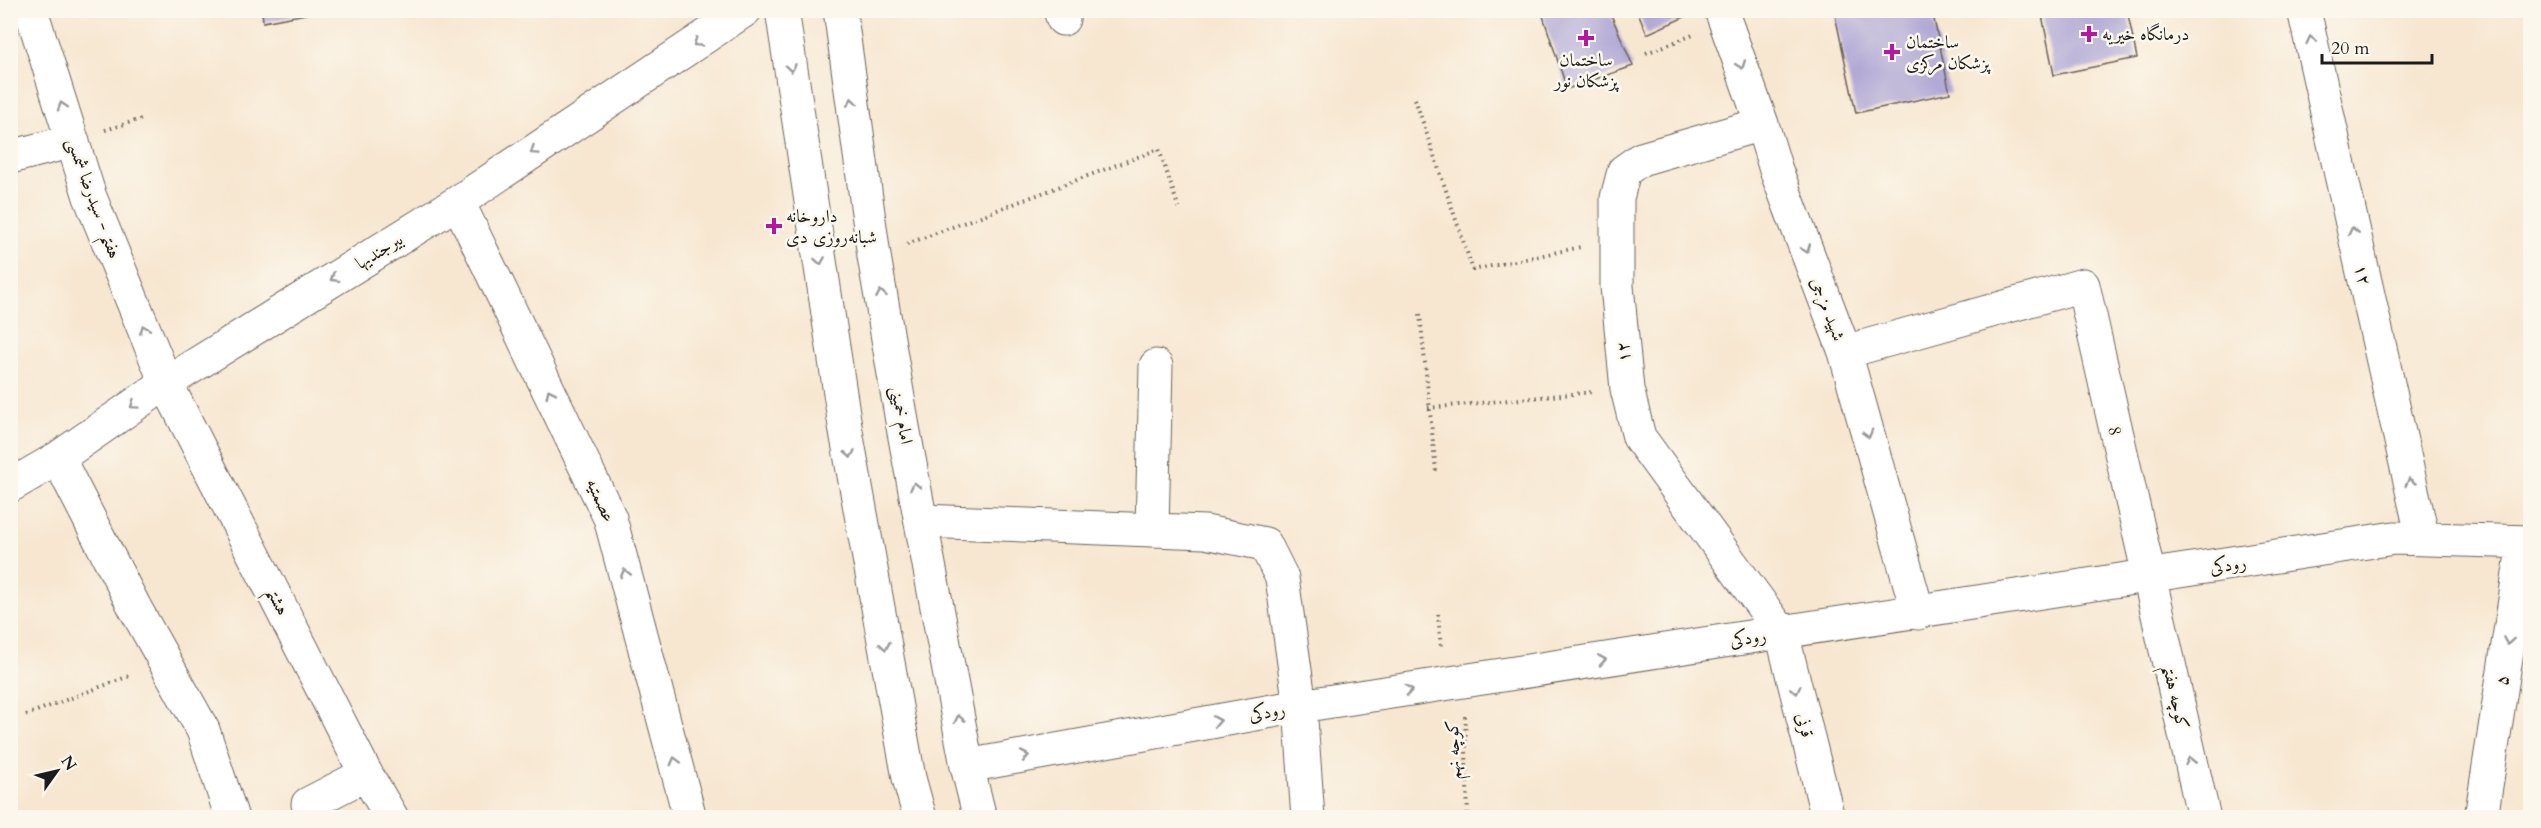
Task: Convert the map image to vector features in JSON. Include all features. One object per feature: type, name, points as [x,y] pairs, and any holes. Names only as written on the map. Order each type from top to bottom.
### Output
[{"type":"street","name":"هفتم - سیدرضا شمسی","points":[[31,10],[90,197],[166,383]]},
{"type":"street","name":"بیرجندیها","points":[[10,486],[58,458],[166,383],[458,202],[745,10]]},
{"type":"street","points":[[782,10],[844,426],[909,778],[920,818]]},
{"type":"street","name":"امام خمینی","points":[[840,10],[874,256],[967,766],[980,818]]},
{"type":"street","name":"۱۲","points":[[2304,10],[2423,539]]},
{"type":"street","name":"شهید مزجی","points":[[1723,17],[1762,124],[1776,170],[1845,352],[1918,613]]},
{"type":"street","name":"۱۲","points":[[1762,124],[1641,159],[1624,171],[1617,198],[1617,286],[1627,389],[1639,437],[1782,633]]},
{"type":"street","points":[[10,157],[73,141]]},
{"type":"street","name":"عصمتیه","points":[[458,202],[610,518],[690,818]]},
{"type":"street","name":"8","points":[[1845,352],[2083,285],[2148,578]]},
{"type":"street","points":[[1152,529],[1156,366]]},
{"type":"street","name":"هشتم","points":[[166,383],[366,774],[392,818]]},
{"type":"street","points":[[58,458],[135,608],[203,730],[232,818]]},
{"type":"street","points":[[922,521],[1205,532],[1265,544],[1282,578],[1300,706],[1308,818]]},
{"type":"street","name":"رودکی","points":[[967,766],[1300,706],[2148,578],[2394,538],[2527,542]]},
{"type":"street","name":"۵","points":[[2481,818],[2527,542]]},
{"type":"street","name":"کوچه هفتم","points":[[2148,578],[2204,818]]},
{"type":"street","name":"قرنی","points":[[1782,633],[1828,818]]},
{"type":"street","points":[[308,804],[366,774]]},
{"type":"path","points":[[1646,53],[1723,17]]},
{"type":"path","points":[[1415,99],[1473,270],[1617,239]]},
{"type":"path","points":[[874,256],[1159,149],[1180,212]]},
{"type":"path","points":[[1420,314],[1436,471]]},
{"type":"path","points":[[1428,408],[1627,389]]},
{"type":"path","points":[[26,715],[165,662]]},
{"type":"path","name":"کوچه نهم","points":[[1464,681],[1468,818]]},
{"type":"building","points":[[262,10],[317,10],[317,12],[263,22]]},
{"type":"building","name":"ساختمان پزشکان نور","points":[[1541,10],[1609,10],[1633,66],[1567,89]]},
{"type":"building","points":[[1637,10],[1700,10],[1647,34]]},
{"type":"building","name":"ساختمان پزشکان مرکزی","points":[[1834,10],[1932,10],[1950,93],[1856,113]]},
{"type":"building","name":"درمانگاه خیریه","points":[[2041,10],[2127,10],[2137,58],[2054,75]]},
{"type":"place","name":"درمانگاه خیریه","points":[[2089,34]]},
{"type":"place","name":"ساختمان پزشکان نور","points":[[1586,38]]},
{"type":"place","name":"ساختمان پزشکان مرکزی","points":[[1892,52]]},
{"type":"place","name":"داروخانه شبانه‌روزی دی","points":[[774,226]]}]
